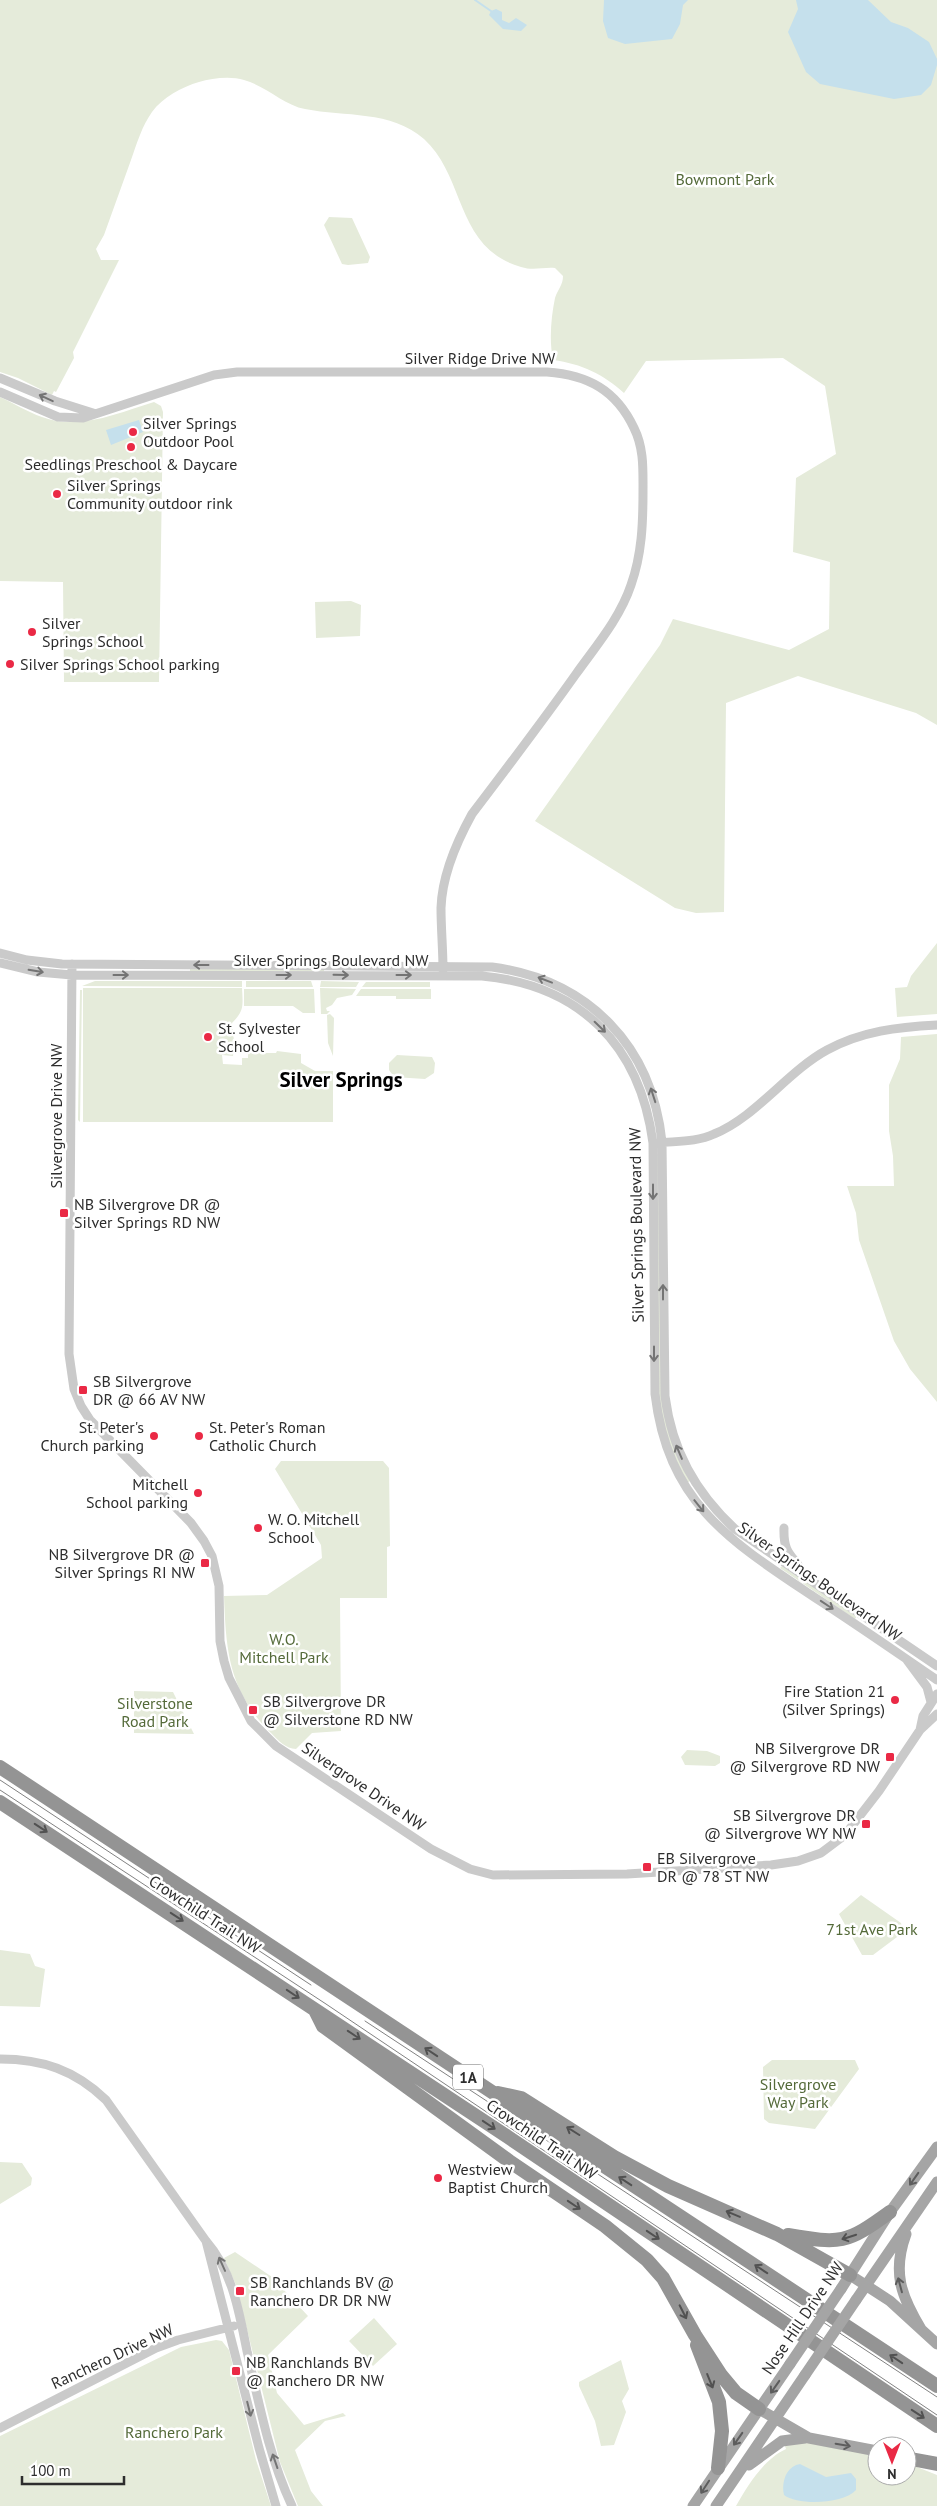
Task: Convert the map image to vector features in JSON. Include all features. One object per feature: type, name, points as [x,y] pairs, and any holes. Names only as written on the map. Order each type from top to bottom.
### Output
[{"type":"highway","name":"Crowchild Trail NW","points":[[0,1767],[937,2386]]},
{"type":"highway","name":"Crowchild Trail NW","points":[[0,1802],[314,2008],[937,2426]]},
{"type":"highway","points":[[314,2008],[323,2026],[509,2161],[605,2226],[647,2260],[664,2278],[695,2335],[736,2393],[759,2410]]},
{"type":"highway","points":[[490,2091],[521,2098],[614,2157],[668,2186],[777,2234],[850,2275]]},
{"type":"highway","points":[[777,2234],[828,2242],[847,2239],[864,2231],[890,2212]]},
{"type":"highway","points":[[695,2335],[699,2353],[719,2402],[722,2431],[718,2468]]},
{"type":"highway","points":[[917,2460],[937,2464]]},
{"type":"main road","name":"Nose Hill Drive NW","points":[[693,2506],[841,2289],[890,2212],[937,2147]]},
{"type":"main road","name":"Nose Hill Drive NW","points":[[716,2506],[776,2421],[804,2375],[937,2182]]},
{"type":"main road","points":[[910,2223],[900,2255],[898,2278],[908,2306],[921,2329]]},
{"type":"main road","points":[[850,2275],[890,2301],[937,2344]]},
{"type":"main road","points":[[759,2410],[809,2438],[867,2449]]},
{"type":"main road","points":[[738,2474],[782,2441],[809,2438]]},
{"type":"street","name":"Silver Ridge Drive NW","points":[[0,392],[58,416],[83,418],[92,413],[166,392],[214,375],[237,372],[569,374],[594,383],[609,393],[622,407],[639,438],[643,470],[641,546],[631,586],[606,634],[472,814],[459,838],[443,886],[441,907],[442,975]]},
{"type":"street","points":[[0,378],[55,401],[92,413]]},
{"type":"street","name":"Silver Springs Boulevard NW","points":[[0,953],[27,960],[72,964],[443,965],[492,967],[533,975],[568,990],[593,1007],[618,1032],[642,1067],[653,1094],[660,1121],[658,1143],[655,1394],[662,1434],[678,1474],[700,1507],[736,1543],[937,1680]]},
{"type":"street","name":"Silver Springs Boulevard NW","points":[[0,963],[38,972],[72,975],[482,976],[530,984],[556,994],[588,1015],[618,1047],[632,1070],[643,1096],[658,1143],[663,1375],[668,1418],[676,1445],[688,1472],[712,1507],[748,1540],[937,1666]]},
{"type":"street","name":"Silvergrove Drive NW","points":[[72,964],[69,1354],[74,1388],[81,1406],[100,1432],[191,1523],[204,1541],[217,1571],[220,1641],[229,1678],[251,1721],[276,1746],[431,1848],[470,1869],[493,1875],[618,1874],[771,1866],[798,1861],[821,1852],[835,1844],[854,1826],[920,1730],[937,1714]]},
{"type":"street","points":[[658,1143],[698,1139],[729,1127],[825,1051],[855,1037],[891,1028],[937,1025]]},
{"type":"street","points":[[784,1528],[786,1551],[801,1568],[805,1577]]},
{"type":"street","points":[[906,1658],[927,1687],[931,1702]]},
{"type":"street","name":"Silvergrove Drive NW","points":[[920,1730],[923,1716],[937,1694]]},
{"type":"street","points":[[0,2059],[46,2063],[68,2071],[90,2085],[106,2100],[206,2241],[219,2256],[241,2324],[273,2458],[292,2506]]},
{"type":"street","points":[[206,2241],[259,2448],[276,2506]]},
{"type":"street","name":"Ranchero Drive NW","points":[[0,2428],[156,2348],[178,2340],[241,2324]]},
{"type":"street","points":[[917,2461],[937,2470]]},
{"type":"green space","name":"Bowmont Park","points":[[0,0],[937,0],[937,725],[916,713],[798,676],[726,703],[724,912],[696,913],[675,908],[535,821],[660,645],[673,619],[789,650],[829,629],[830,562],[793,552],[796,478],[836,454],[825,386],[783,358],[646,361],[624,393],[608,380],[592,371],[573,364],[553,360],[551,337],[552,313],[563,276],[555,268],[530,269],[521,267],[500,258],[484,244],[472,228],[463,210],[448,172],[438,155],[424,139],[397,123],[367,116],[297,107],[260,86],[239,79],[227,78],[193,84],[167,97],[156,107],[145,123],[104,235],[96,249],[101,260],[119,260],[73,352],[74,358],[56,392],[54,391],[52,395],[18,378],[0,372]]},
{"type":"green space","points":[[329,217],[352,218],[370,257],[368,263],[342,264],[324,225]]},
{"type":"green space","points":[[0,397],[42,417],[70,422],[98,419],[154,402],[161,406],[163,412],[159,682],[64,682],[63,582],[0,581]]},
{"type":"green space","points":[[351,601],[361,605],[360,636],[316,638],[315,602]]},
{"type":"green space","points":[[937,943],[937,1014],[897,1017],[895,988],[907,987],[911,976]]},
{"type":"green space","points":[[324,968],[324,971],[190,972],[190,969]]},
{"type":"green space","points":[[95,981],[242,981],[242,987],[82,986]]},
{"type":"green space","points":[[246,981],[311,981],[313,987],[246,987]]},
{"type":"green space","points":[[321,981],[359,982],[356,987],[320,987]]},
{"type":"green space","points":[[366,982],[430,982],[430,987],[362,987]]},
{"type":"green space","name":"St. Sylvester School","points":[[83,988],[242,988],[242,1008],[232,1023],[234,1041],[231,1044],[234,1044],[233,1056],[222,1055],[223,1064],[242,1065],[242,1058],[248,1058],[248,1045],[251,1044],[252,1050],[258,1050],[258,1053],[276,1053],[277,1051],[301,1054],[301,1063],[315,1071],[333,1071],[333,1122],[83,1122]]},
{"type":"green space","points":[[320,988],[356,989],[352,995],[337,998],[332,1005],[326,1008],[327,1011],[330,1011],[327,1014],[321,1014]]},
{"type":"green space","points":[[244,989],[314,989],[315,1013],[303,1013],[293,1006],[244,1006]]},
{"type":"green space","points":[[361,989],[431,989],[431,999],[396,999],[396,996],[356,996]]},
{"type":"green space","points":[[80,990],[82,990],[80,1122],[78,1120]]},
{"type":"green space","points":[[330,1014],[334,1018],[333,1056],[328,1043],[327,1015]]},
{"type":"green space","points":[[937,1034],[937,1402],[910,1369],[894,1341],[859,1240],[856,1213],[847,1186],[894,1186],[893,1156],[889,1131],[889,1085],[900,1059],[901,1037]]},
{"type":"green space","points":[[397,1055],[432,1057],[435,1063],[434,1073],[425,1079],[394,1077],[389,1070],[389,1063]]},
{"type":"green space","points":[[660,1151],[661,1382],[690,1481],[687,1483],[676,1464],[658,1405],[656,1156]]},
{"type":"green space","name":"W.O. Mitchell Park","points":[[281,1461],[383,1461],[389,1468],[390,1546],[387,1547],[387,1598],[340,1598],[341,1731],[312,1733],[296,1749],[286,1746],[276,1738],[246,1702],[232,1670],[225,1616],[224,1596],[267,1595],[322,1558],[321,1545],[275,1469]]},
{"type":"green space","points":[[782,1566],[857,1616],[855,1619],[780,1568]]},
{"type":"green space","name":"Silverstone Road Park","points":[[134,1691],[173,1692],[194,1734],[134,1733]]},
{"type":"green space","points":[[687,1750],[707,1751],[720,1756],[720,1763],[715,1766],[685,1765],[681,1757]]},
{"type":"green space","name":"71st Ave Park","points":[[861,1895],[901,1923],[903,1930],[901,1934],[873,1955],[862,1955],[839,1914]]},
{"type":"green space","points":[[0,1950],[30,1954],[35,1966],[45,1969],[40,2007],[0,2006]]},
{"type":"green space","name":"Silvergrove Way Park","points":[[772,2060],[855,2060],[859,2069],[815,2129],[769,2123],[764,2119],[763,2067]]},
{"type":"green space","points":[[0,2162],[22,2163],[32,2178],[31,2185],[0,2204]]},
{"type":"green space","points":[[235,2252],[272,2277],[308,2316],[268,2355],[277,2393],[304,2425],[343,2413],[346,2416],[325,2421],[295,2450],[311,2491],[323,2506],[298,2506],[280,2462],[236,2285],[224,2258]]},
{"type":"green space","points":[[374,2318],[397,2344],[373,2366],[349,2341]]},
{"type":"green space","name":"Ranchero Park","points":[[216,2340],[222,2341],[229,2350],[256,2460],[271,2506],[0,2506],[0,2436],[181,2347]]},
{"type":"green space","points":[[621,2360],[629,2389],[622,2401],[626,2412],[614,2445],[601,2446],[595,2421],[579,2386],[579,2382]]},
{"type":"green space","points":[[804,2442],[867,2454],[867,2486],[917,2486],[917,2467],[937,2475],[937,2506],[736,2506],[751,2481],[771,2459],[786,2449],[785,2446]]},
{"type":"water","points":[[604,0],[688,0],[683,5],[680,24],[672,39],[625,44],[608,38],[603,21]]},
{"type":"water","points":[[796,0],[868,0],[891,22],[908,28],[929,42],[937,59],[931,85],[921,95],[894,99],[820,84],[806,72],[788,32],[798,9]]},
{"type":"water","points":[[496,9],[502,12],[502,20],[509,23],[516,18],[527,25],[521,31],[503,29],[489,15],[491,11]]},
{"type":"water","points":[[139,420],[143,432],[111,445],[106,430]]},
{"type":"water","points":[[800,2464],[826,2477],[851,2473],[856,2479],[856,2490],[850,2495],[832,2501],[810,2502],[791,2499],[784,2495],[784,2480],[791,2468]]},
{"type":"waterway","points":[[475,0],[491,11]]},
{"type":"tram line","points":[[0,1780],[311,1985]]},
{"type":"tram line","points":[[0,1790],[326,2004],[937,2415]]},
{"type":"tram line","points":[[365,2021],[937,2397]]},
{"type":"place","name":"Silver Springs Outdoor Pool","points":[[133,432]]},
{"type":"place","name":"Seedlings Preschool & Daycare","points":[[131,447]]},
{"type":"place","name":"Silver Springs Community outdoor rink","points":[[57,494]]},
{"type":"place","name":"Silver Springs School","points":[[32,632]]},
{"type":"place","name":"Silver Springs School parking","points":[[10,664]]},
{"type":"place","name":"St. Sylvester School","points":[[208,1037]]},
{"type":"place","name":"NB Silvergrove DR @ Silver Springs RD NW","points":[[64,1213]]},
{"type":"place","name":"SB Silvergrove DR @ 66 AV NW","points":[[83,1390]]},
{"type":"place","name":"St. Peter's Church parking","points":[[154,1436]]},
{"type":"place","name":"St. Peter's Roman Catholic Church","points":[[199,1436]]},
{"type":"place","name":"Mitchell School parking","points":[[198,1493]]},
{"type":"place","name":"W. O. Mitchell School","points":[[258,1528]]},
{"type":"place","name":"NB Silvergrove DR @ Silver Springs RI NW","points":[[205,1563]]},
{"type":"place","name":"Fire Station 21 (Silver Springs)","points":[[895,1700]]},
{"type":"place","name":"SB Silvergrove DR @ Silverstone RD NW","points":[[253,1710]]},
{"type":"place","name":"NB Silvergrove DR @ Silvergrove RD NW","points":[[890,1757]]},
{"type":"place","name":"SB Silvergrove DR @ Silvergrove WY NW","points":[[866,1824]]},
{"type":"place","name":"EB Silvergrove DR @ 78 ST NW","points":[[647,1867]]},
{"type":"place","name":"Westview Baptist Church","points":[[438,2178]]},
{"type":"place","name":"SB Ranchlands BV @ Ranchero DR DR NW","points":[[240,2291]]},
{"type":"place","name":"NB Ranchlands BV @ Ranchero DR NW","points":[[236,2371]]},
{"type":"district","name":"Silver Springs","points":[[341,1079]]}]
